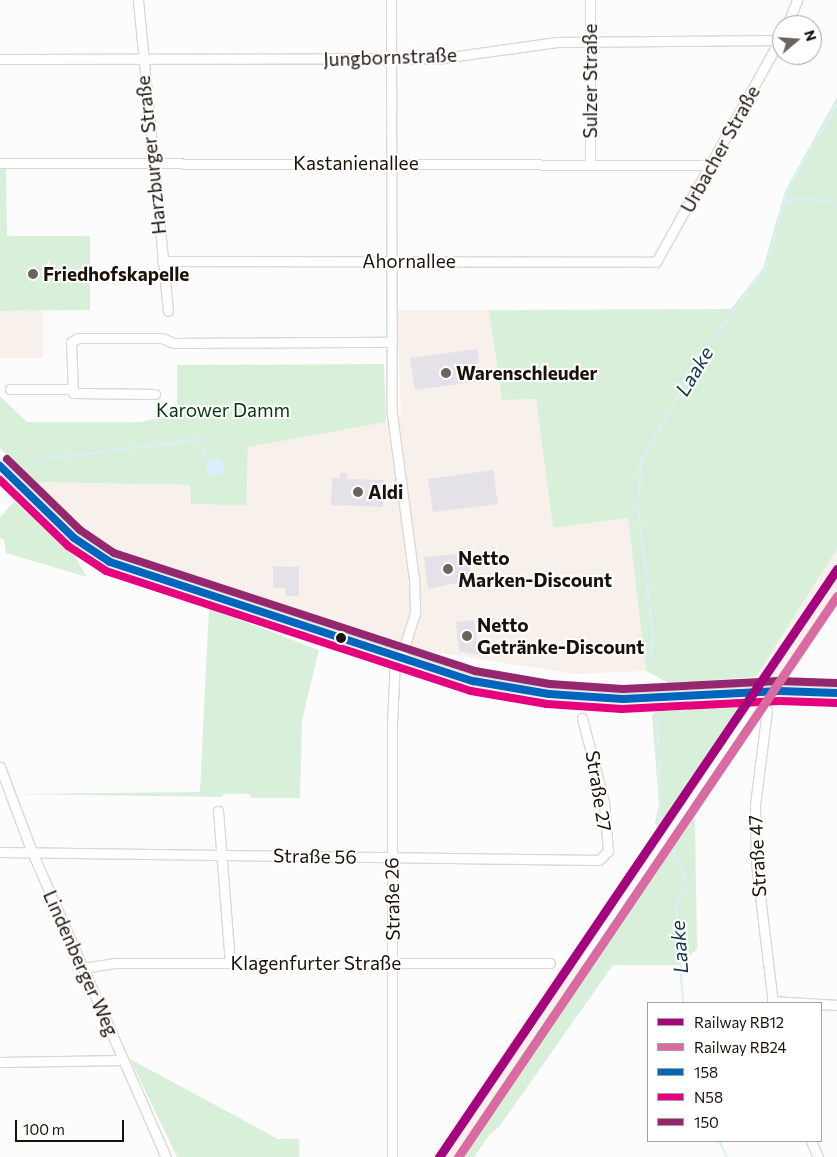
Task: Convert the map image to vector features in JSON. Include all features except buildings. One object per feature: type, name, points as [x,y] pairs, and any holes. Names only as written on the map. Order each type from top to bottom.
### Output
[{"type":"main road","points":[[0,466],[74,538],[110,562],[398,659],[511,688],[550,694],[663,698],[780,691],[837,693]]},
{"type":"street","name":"Harzburger Straße","points":[[138,0],[141,60],[168,311]]},
{"type":"street","name":"Straße 26","points":[[391,0],[392,421],[414,578],[415,614],[398,659],[391,858],[392,1157]]},
{"type":"street","name":"Sulzer Straße","points":[[590,0],[590,162]]},
{"type":"street","points":[[791,15],[797,0]]},
{"type":"street","name":"Jungbornstraße","points":[[0,59],[443,58],[590,41],[772,38]]},
{"type":"street","name":"Urbacher Straße","points":[[656,262],[772,54]]},
{"type":"street","name":"Kastanienallee","points":[[0,164],[590,162],[711,165]]},
{"type":"street","name":"Ahornallee","points":[[162,261],[656,262]]},
{"type":"street","points":[[71,389],[71,342],[78,338],[162,338],[174,343],[392,342]]},
{"type":"street","points":[[10,389],[71,389],[78,395],[155,394]]},
{"type":"street","name":"Straße 47","points":[[767,710],[755,805],[755,834],[760,916],[773,1002]]},
{"type":"street","name":"Straße 27","points":[[582,718],[604,802],[608,851],[599,860]]},
{"type":"street","name":"Lindenberger Weg","points":[[0,767],[32,852],[166,1157]]},
{"type":"street","points":[[218,811],[230,962]]},
{"type":"street","name":"Straße 56","points":[[0,852],[599,860]]},
{"type":"street","name":"Klagenfurter Straße","points":[[83,968],[116,963],[550,963]]},
{"type":"street","points":[[822,1004],[837,1005]]},
{"type":"street","points":[[0,1062],[123,1060]]},
{"type":"street","points":[[811,1142],[818,1157]]},
{"type":"shaded area","points":[[397,310],[489,310],[502,400],[536,399],[553,528],[628,518],[646,671],[576,674],[402,647],[118,551],[84,529],[35,482],[191,485],[191,504],[248,447],[386,422],[401,414]]},
{"type":"shaded area","points":[[0,311],[43,311],[43,358],[0,358]]},
{"type":"shaded area","points":[[837,549],[837,596],[773,685],[751,686]]},
{"type":"shaded area","points":[[562,965],[583,965],[453,1157],[432,1157]]},
{"type":"green space","points":[[837,97],[837,549],[756,677],[669,683],[646,671],[628,518],[553,528],[536,399],[502,400],[489,310],[731,309],[763,268],[785,191]]},
{"type":"green space","points":[[0,167],[6,167],[7,236],[90,236],[90,310],[0,311]]},
{"type":"green space","name":"Karower Damm","points":[[384,364],[386,422],[248,447],[246,505],[191,504],[190,485],[35,482],[0,448],[0,396],[27,422],[141,422],[177,414],[177,365]]},
{"type":"green space","points":[[15,501],[75,556],[87,577],[6,553],[4,540],[0,538],[0,517]]},
{"type":"green space","points":[[209,608],[319,650],[302,720],[300,798],[251,798],[250,794],[223,794],[223,797],[12,794],[200,792]]},
{"type":"green space","points":[[720,699],[745,705],[658,828],[655,823],[659,804],[652,715],[662,706]]},
{"type":"green space","points":[[695,816],[697,949],[679,965],[613,965],[499,1127],[490,1134],[474,1157],[453,1157],[585,961],[594,962]]},
{"type":"green space","points":[[130,1059],[278,1139],[299,1139],[299,1157],[177,1157]]},
{"type":"water","points":[[215,458],[221,461],[224,467],[221,473],[215,476],[209,473],[206,467],[209,461]]},
{"type":"waterway","name":"Laake","points":[[650,662],[653,633],[638,508],[641,461],[703,353],[768,264],[786,192],[837,104]]},
{"type":"waterway","points":[[784,203],[799,198],[837,203]]},
{"type":"waterway","points":[[200,439],[206,462]]},
{"type":"waterway","points":[[36,460],[205,439]]},
{"type":"waterway","name":"Laake","points":[[658,715],[660,822]]},
{"type":"waterway","name":"Laake","points":[[668,838],[688,886],[676,904],[683,1002]]},
{"type":"waterway","name":"Laake","points":[[720,1142],[727,1157]]},
{"type":"railway","points":[[794,633],[837,564]]},
{"type":"rail line","name":"RB12","points":[[439,1157],[837,569]]},
{"type":"rail line","name":"RB24","points":[[458,1157],[837,596]]},
{"type":"transit line","name":"150","points":[[7,459],[80,530],[114,553],[475,671],[550,684],[623,689],[779,681],[837,683]]},
{"type":"transit line","name":"158","points":[[0,466],[74,538],[110,562],[473,681],[549,694],[623,699],[780,691],[837,693]]},
{"type":"transit line","name":"N58","points":[[0,480],[68,546],[106,571],[471,691],[547,704],[622,709],[780,701],[837,703]]},
{"type":"place","name":"Friedhofskapelle","points":[[33,274]]},
{"type":"place","name":"Warenschleuder","points":[[446,373]]},
{"type":"place","name":"Aldi","points":[[358,492]]},
{"type":"place","name":"Netto Marken-Discount","points":[[448,569]]},
{"type":"place","name":"Netto Getränke-Discount","points":[[467,636]]}]
